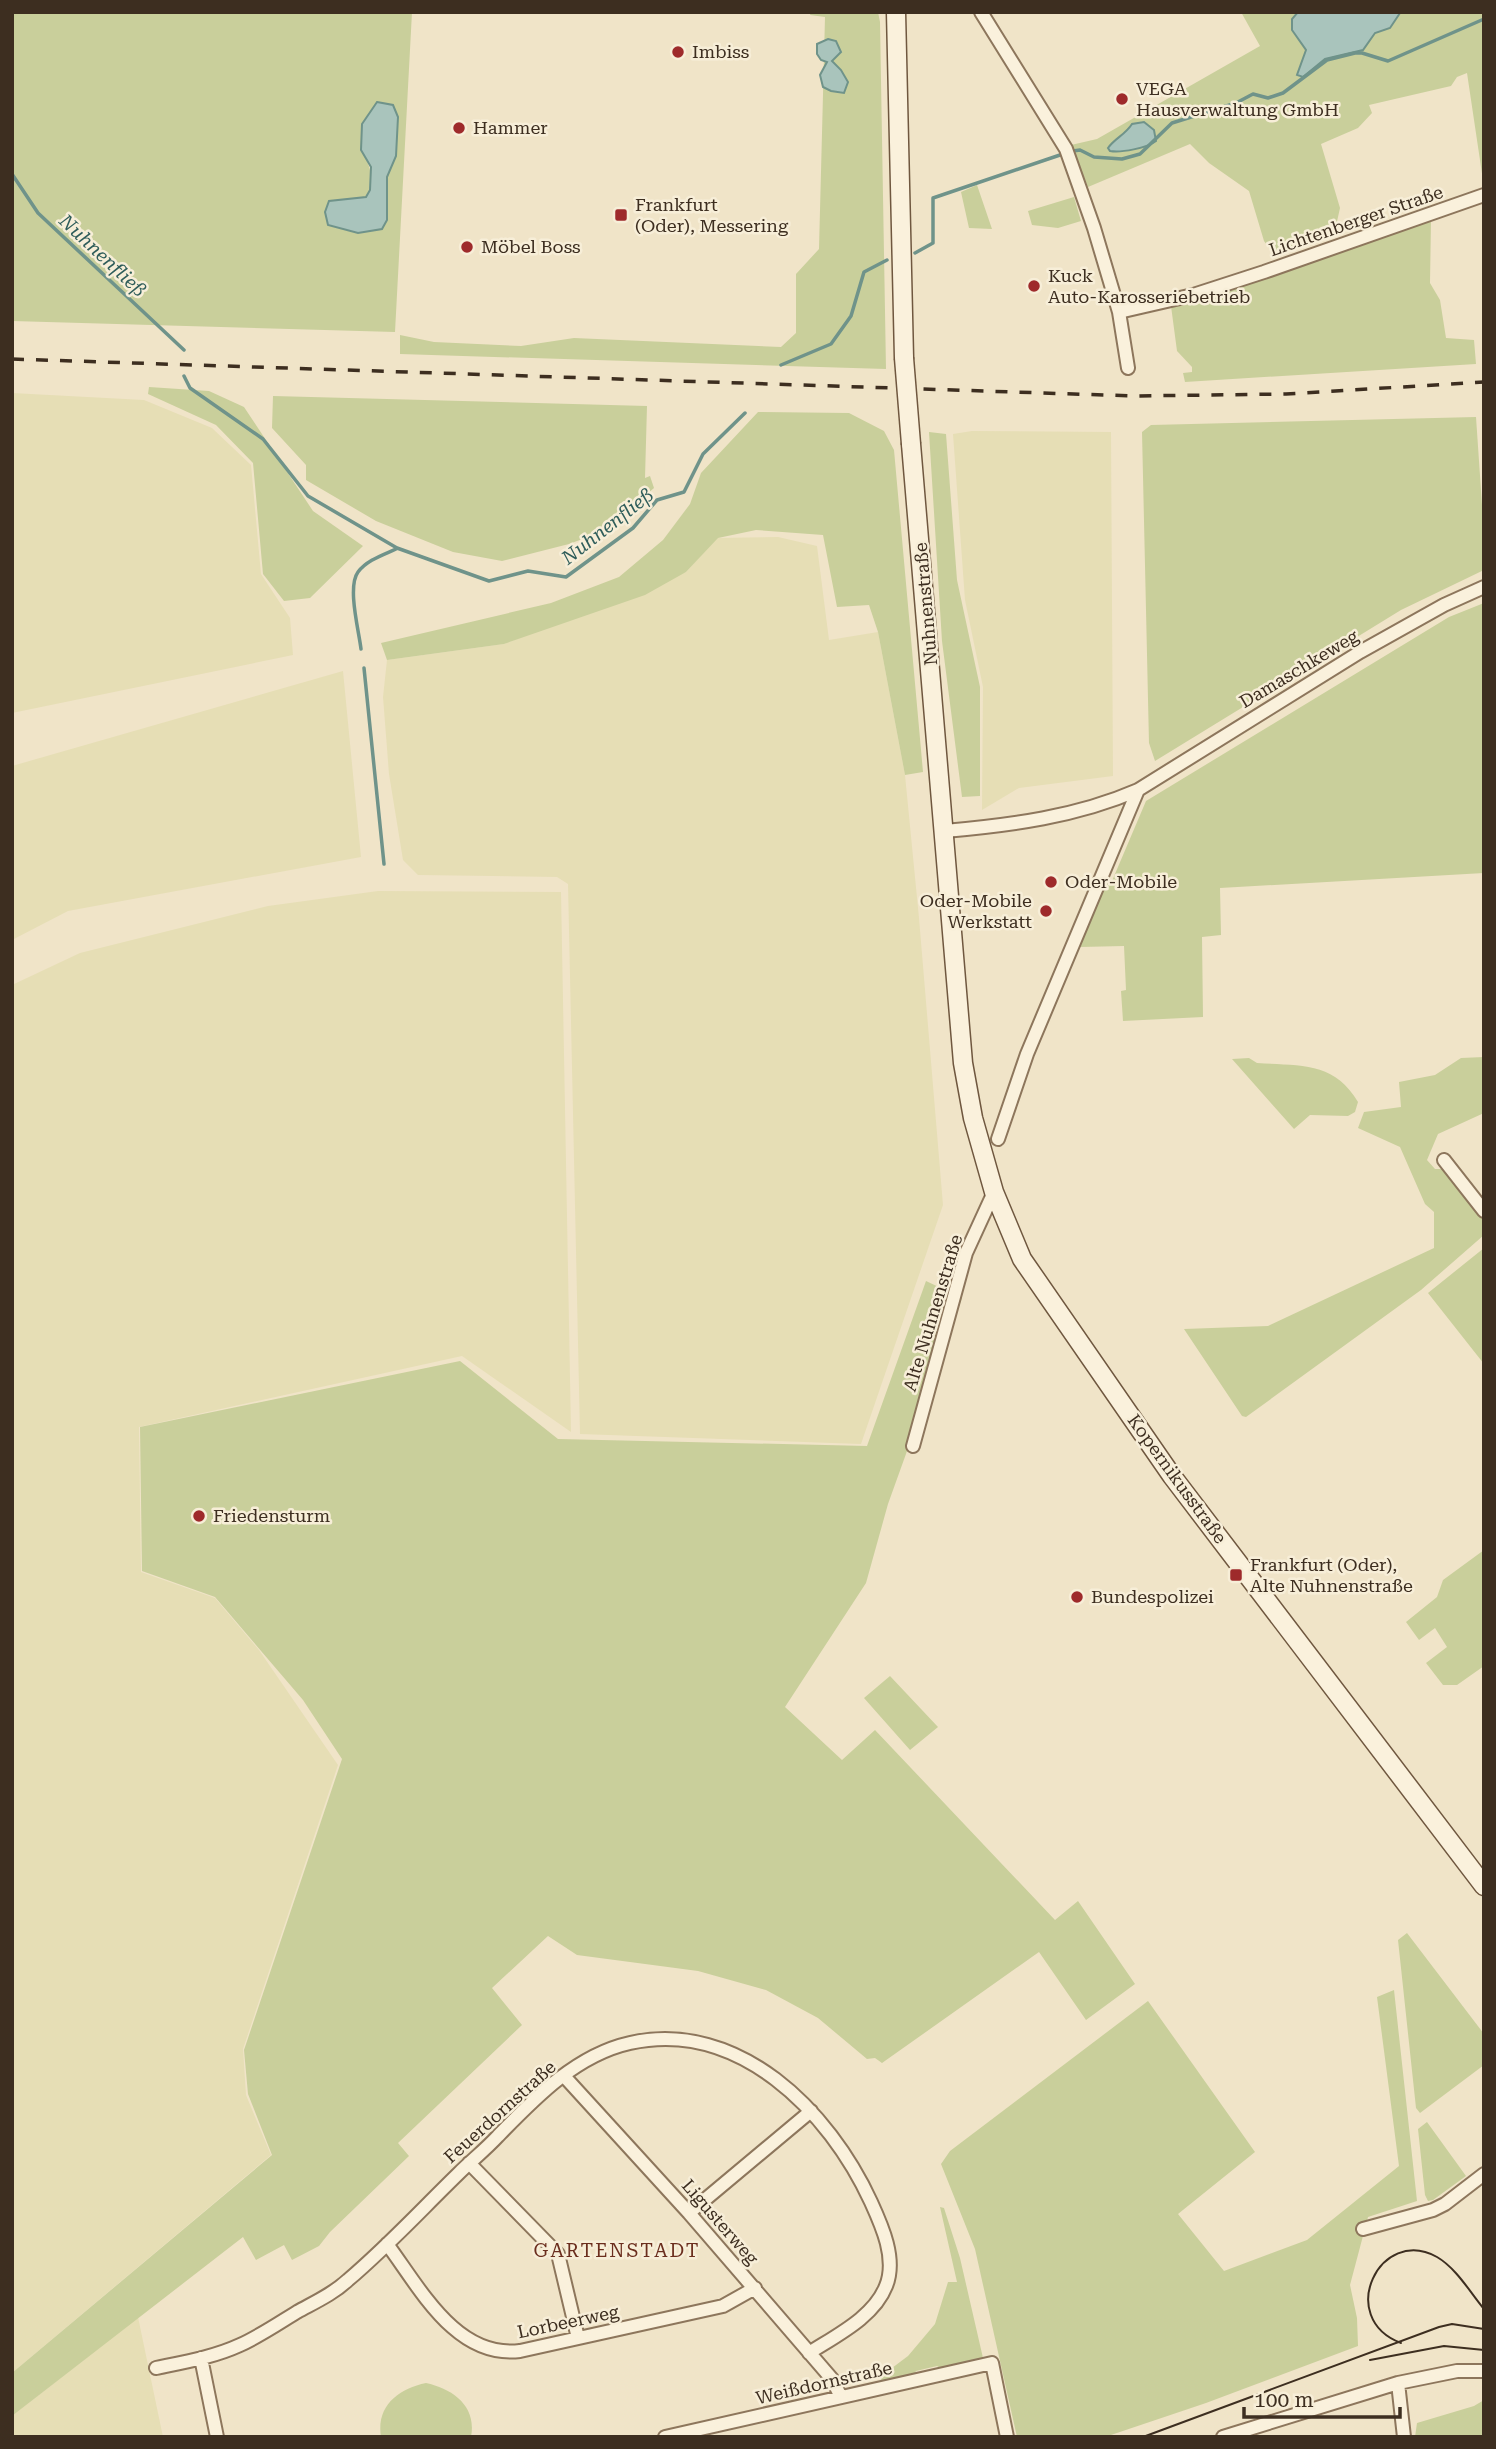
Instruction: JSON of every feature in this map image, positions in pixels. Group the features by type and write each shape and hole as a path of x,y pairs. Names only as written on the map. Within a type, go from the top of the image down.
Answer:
{"main road":[{"name":"Nuhnenstraße","path":"896,12 904,358 945,831 954,974 963,1063 973,1118 993,1192"},
{"name":"Kopernikusstraße","path":"993,1192 1022,1259 1172,1476 1484,1886"}],"street":[{"path":"981,12 1066,149 1119,312 1128,368"},
{"name":"Lichtenberger Straße","path":"1119,312 1193,295 1484,195"},
{"name":"Damaschkeweg","path":"945,831 1014,825 1066,814 1113,801 1138,790 1360,652 1444,605 1484,587"},
{"path":"998,1139 1027,1054 1138,790"},
{"path":"1444,1160 1484,1211"},
{"name":"Alte Nuhnenstraße","path":"913,1446 966,1253 993,1192"},
{"name":"Feuerdornstraße","path":"156,2368 201,2358 241,2345 335,2291 537,2098 564,2076 595,2055 629,2043 666,2040 691,2042 725,2050 764,2071 811,2111 859,2177 880,2225 889,2263 887,2284 874,2307 810,2353"},
{"name":"Ligusterweg","path":"564,2076 755,2288 832,2379 841,2397"},
{"path":"690,2213 811,2111"},
{"path":"469,2162 558,2254 578,2338"},
{"path":"1363,2229 1433,2210 1484,2175"},
{"name":"Lorbeerweg","path":"387,2244 440,2314 459,2333 483,2348 508,2352 723,2306 755,2288"},
{"path":"201,2358 217,2437"},
{"name":"Weißdornstraße","path":"665,2437 992,2363 1007,2437"},
{"path":"1223,2437 1398,2383 1457,2371 1484,2371"},
{"path":"1398,2383 1404,2437"}],"shaded area":[{"path":"12,393 144,400 212,428 251,465 261,574 290,618 293,655 12,713"},
{"path":"972,431 1111,432 1113,776 1019,788 982,810 983,687 965,600 953,434"},
{"path":"778,537 817,546 829,640 878,632 905,775 943,1205 861,1444 580,1434 568,884 557,877 418,875 403,860 389,774 383,697 387,660 504,644 686,572 717,538"},
{"path":"343,671 361,857 68,911 12,940 12,766"},
{"path":"378,891 561,892 571,1432 462,1356 139,1427 141,1572 215,1598 259,1650 338,1765 243,2049 246,2095 271,2155 12,2373 12,985 80,953 268,906"},
{"path":"138,2317 163,2437 12,2437 12,2416"}],"green space":[{"path":"12,12 412,12 395,332 12,321","holes":["361,150 396,156 387,177 387,221 329,201 366,197 371,185 371,173"]},
{"path":"811,12 878,12 886,369 400,354 400,335 434,342 521,346 574,338 781,347 796,333 796,274 819,249 825,17 810,15"},
{"path":"1241,12 1298,12 1292,19 1306,50 1297,75 1303,77 1325,59 1363,50 1375,33 1390,28 1400,12 1484,12 1484,187 1467,73 1457,77 1451,86 1369,105 1372,113 1358,128 1321,144 1340,208 1334,235 1275,256 1264,241 1249,191 1209,163 1190,144 1088,187 1071,145 1097,139 1260,46"},
{"path":"977,185 992,229 969,228 961,192"},
{"path":"1074,197 1081,221 1058,228 1032,225 1028,211"},
{"path":"1431,220 1430,283 1440,300 1446,338 1474,340 1476,364 1185,382 1183,373 1192,372 1192,367 1177,351 1171,306 1220,293"},
{"path":"149,387 209,391 244,407 313,511 363,546 310,598 284,601 263,574 253,463 216,425 148,394"},
{"path":"273,396 647,406 645,478 650,476 654,488 604,531 569,544 502,561 453,552 376,521 306,480 306,465 272,428"},
{"path":"758,412 849,413 884,431 894,450 923,772 905,775 878,632 869,605 837,607 823,535 756,530 718,538 686,572 645,595 504,644 387,660 381,643 551,603 619,577 663,540 690,504 701,473"},
{"path":"1476,417 1484,570 1401,610 1155,761 1149,743 1142,432 1151,425"},
{"path":"929,432 946,434 957,580 980,687 980,796 962,797 942,641"},
{"path":"1484,603 1484,873 1220,888 1221,935 1202,937 1203,1017 1123,1021 1121,991 1126,990 1124,946 1080,947 1107,879 1112,881 1146,801 1449,617"},
{"path":"1484,1057 1484,1113 1438,1134 1427,1160 1435,1169 1446,1169 1484,1220 1484,1235 1421,1290 1246,1417 1242,1416 1184,1329 1268,1326 1434,1248 1434,1212 1425,1204 1400,1147 1358,1128 1364,1112 1401,1107 1399,1082 1435,1075 1461,1058"},
{"path":"1249,1058 1257,1063 1302,1066 1327,1072 1349,1089 1358,1102 1355,1112 1348,1116 1310,1115 1294,1129 1232,1059"},
{"path":"1484,1248 1484,1364 1428,1293"},
{"path":"926,1281 962,1298 888,1504 866,1583 785,1707 842,1760 875,1730 1055,1920 1078,1901 1135,1984 1086,2020 1039,1952 882,2063 875,2058 867,2059 818,2018 766,1990 698,1971 577,1955 548,1936 492,1988 522,2025 398,2143 409,2156 330,2232 319,2246 292,2260 284,2245 256,2260 243,2237 12,2416 12,2373 272,2155 248,2094 244,2050 342,1759 303,1700 215,1597 142,1571 140,1427 460,1361 558,1439 867,1446"},
{"path":"1484,1550 1484,1666 1457,1685 1443,1685 1426,1663 1447,1647 1435,1628 1419,1640 1406,1622 1437,1597 1443,1580"},
{"path":"890,1676 938,1727 910,1750 864,1698"},
{"path":"1407,1933 1484,2034 1484,2065 1420,2113 1416,2108 1398,1940"},
{"path":"1394,1990 1417,2201 1368,2217 1350,2285 1357,2318 1358,2346 1206,2403 1105,2437 1017,2437 975,2249 941,2164 950,2151 1148,2001 1255,2152 1178,2214 1224,2271 1307,2240 1399,2166 1377,1997"},
{"path":"1427,2122 1466,2176 1428,2201 1425,2195 1418,2129"},
{"path":"940,2207 944,2208 960,2258 983,2358 940,2368 937,2366 882,2381 880,2377 908,2356 935,2324 948,2282 957,2282"},
{"path":"426,2383 454,2395 467,2408 472,2426 471,2437 381,2437 382,2416 391,2401 406,2390"},
{"path":"1484,2400 1484,2437 1415,2437 1417,2423 1474,2406"}],"water":[{"path":"1298,12 1400,13 1390,28 1375,33 1363,50 1325,59 1303,77 1297,75 1306,50 1292,30 1292,19"},
{"path":"828,39 836,41 841,52 832,61 848,82 844,93 823,87 820,75 827,62 821,60 817,54 817,44"},
{"path":"377,102 393,105 398,117 396,156 387,177 387,220 382,229 358,233 328,225 325,212 329,201 366,197 370,190 371,167 361,150 362,124"},
{"path":"1144,122 1154,130 1156,141 1134,149 1110,151 1108,148 1132,124"}],"waterway":[{"name":"Nuhnenfließ","path":"1073,151 1080,150 1094,157 1122,159 1140,154 1172,123 1236,103 1253,94 1268,98 1283,93 1327,60 1362,53 1388,61 1484,19"},
{"name":"Nuhnenfließ","path":"915,253 933,243 933,198 1060,155"},
{"name":"Nuhnenfließ","path":"12,174 38,213 184,350"},
{"name":"Nuhnenfließ","path":"781,365 831,344 851,316 864,272 887,260"},
{"name":"Nuhnenfließ","path":"184,376 190,388 263,439 308,496 397,548 489,581 528,571 566,577 633,528 657,500 684,492 703,454 745,413"},
{"path":"361,649 354,598 355,579 366,564 396,549"},
{"path":"364,668 384,864"}],"tram line":[{"path":"1401,2343 1381,2331 1371,2315 1368,2296 1373,2279 1383,2264 1398,2253 1416,2250 1437,2257 1457,2274 1484,2309"},
{"path":"1143,2437 1439,2327 1452,2324 1484,2329"},
{"path":"1370,2360 1444,2346 1484,2350"}],"railway":[{"path":"12,359 1135,396 1286,394 1484,382"}],"place":[{"name":"Imbiss","path":"678,52"},
{"name":"VEGA Hausverwaltung GmbH","path":"1122,99"},
{"name":"Hammer","path":"459,128"},
{"name":"Frankfurt (Oder), Messering","path":"621,215"},
{"name":"Möbel Boss","path":"467,247"},
{"name":"Kuck Auto-Karosseriebetrieb","path":"1034,286"},
{"name":"Oder-Mobile","path":"1051,882"},
{"name":"Oder-Mobile Werkstatt","path":"1046,911"},
{"name":"Friedensturm","path":"199,1516"},
{"name":"Frankfurt (Oder), Alte Nuhnenstraße","path":"1236,1575"},
{"name":"Bundespolizei","path":"1077,1597"}],"district":[{"name":"GARTENSTADT","path":"617,2250"}]}
